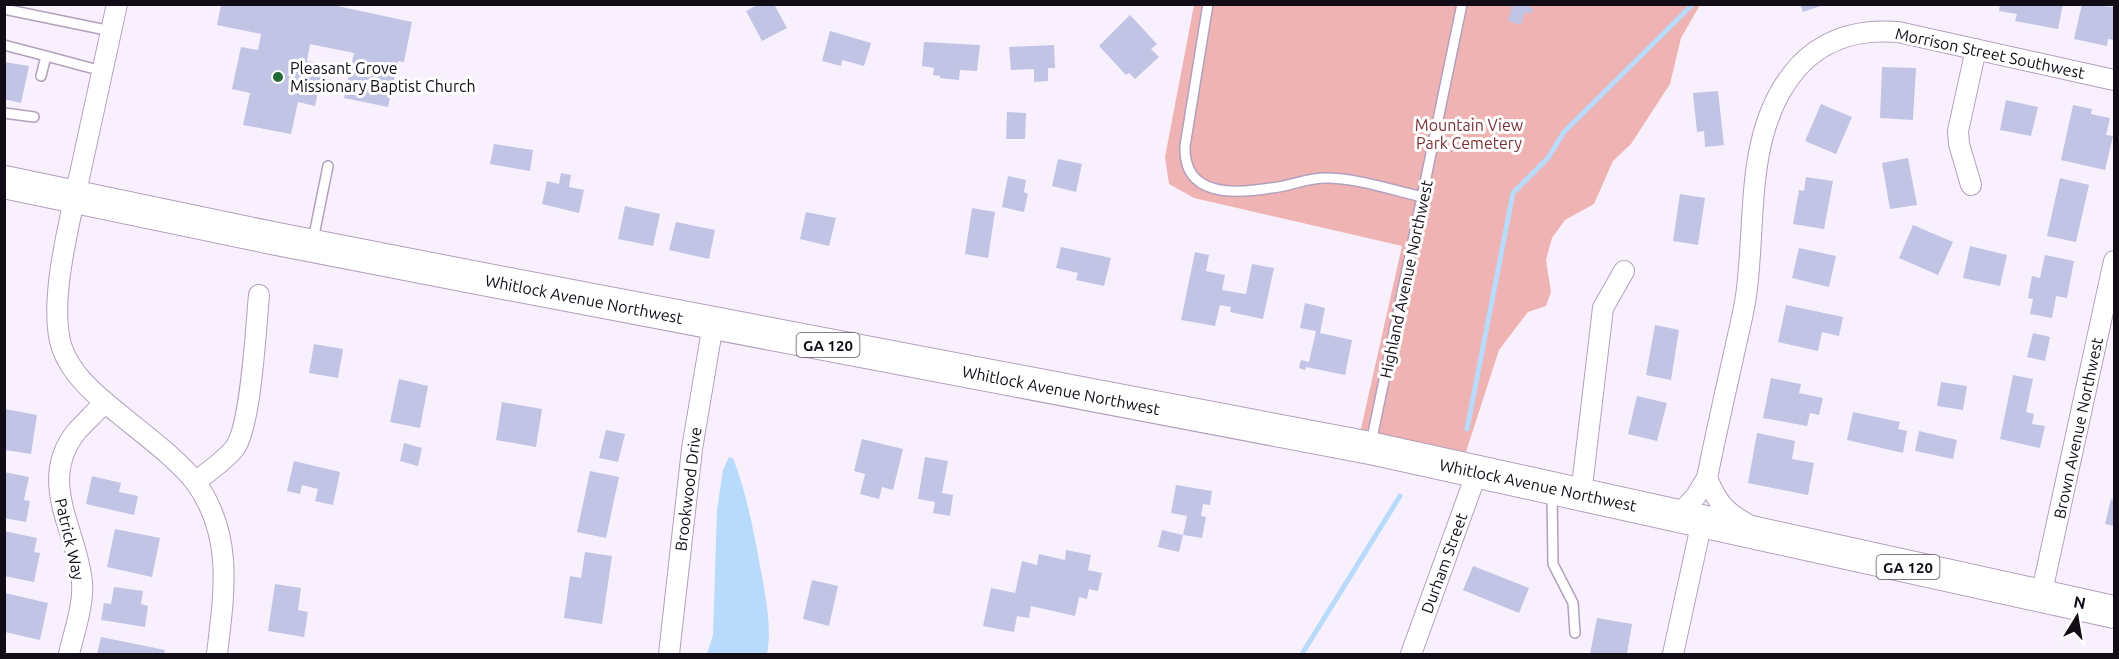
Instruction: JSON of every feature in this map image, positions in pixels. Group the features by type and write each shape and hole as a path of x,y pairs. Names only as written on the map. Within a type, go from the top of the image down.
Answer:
{"highway":[{"name":"Whitlock Avenue Northwest","path":"4,182 312,246 1370,448 2115,612"}],"street":[{"path":"117,4 75,197 58,296 57,328 62,349 70,365 88,388 147,437 195,482 211,512 220,538 224,560 223,603 217,654"},
{"name":"Morrison Street Southwest","path":"1690,519 1696,496 1707,478 1746,297 1754,186 1762,141 1774,103 1784,84 1807,58 1837,40 1858,32 1898,32 2115,80"},
{"path":"1971,185 1959,144 1958,130 1976,50"},
{"name":"Brown Avenue Northwest","path":"2042,596 2115,261"},
{"path":"1567,491 1603,308 1624,272"},
{"path":"195,482 235,448 241,436 251,377 259,295"},
{"name":"Brookwood Drive","path":"669,654 692,450 713,324"},
{"name":"Patrick Way","path":"69,654 82,584 61,500 59,474 64,454 76,433 105,402"},
{"name":"Durham Street","path":"1411,654 1477,472"},
{"path":"1707,478 1718,502 1726,512 1776,538"},
{"path":"1673,654 1690,519"}],"lane":[{"path":"1208,4 1185,146 1186,166 1190,174 1210,187 1223,190 1272,188 1311,178 1328,178 1358,182 1423,197"},
{"name":"Highland Avenue Northwest","path":"1370,448 1462,4"},
{"path":"4,9 111,31"},
{"path":"4,45 102,71"},
{"path":"41,76 46,56"},
{"path":"4,113 34,117"},
{"path":"312,246 328,166"},
{"path":"1567,491 1553,564 1573,603 1575,633"}],"green space":[{"name":"Mountain View Park Cemetery","path":"1194,5 1700,5 1681,38 1670,84 1631,144 1613,161 1594,204 1565,220 1552,238 1546,260 1551,292 1546,306 1528,312 1499,350 1465,455 1360,433 1402,246 1194,198 1169,184 1165,157"}],"water":[{"path":"729,457 733,458 742,486 756,542 768,613 767,654 707,654 713,635 717,510 723,470"}],"building":[{"name":"Pleasant Grove Missionary Baptist Church","path":"225,4 328,4 412,22 404,62 398,61 388,107 344,98 354,53 310,44 307,61 324,64 315,106 298,102 291,134 243,125 250,93 232,89 241,47 258,50 261,34 217,25 221,5 225,6"},
{"path":"759,4 774,4 787,28 762,41 746,11"},
{"path":"1513,4 1529,4 1528,6 1533,8 1531,14 1525,12 1521,25 1508,21"},
{"path":"1800,4 1824,4 1824,5 1803,12"},
{"path":"2000,4 2063,4 2058,29 2015,21 2017,14 1999,11"},
{"path":"2082,4 2114,7 2114,40 2108,39 2107,46 2074,39"},
{"path":"1130,15 1157,44 1151,49 1159,57 1135,79 1129,73 1126,75 1099,46"},
{"path":"830,31 871,43 864,66 842,60 841,66 822,61"},
{"path":"924,42 980,45 977,71 960,70 959,80 933,75 934,68 922,66"},
{"path":"1054,45 1055,68 1048,68 1048,81 1034,82 1034,69 1011,70 1009,47"},
{"path":"4,62 29,66 21,103 4,99"},
{"path":"1882,67 1916,68 1913,120 1880,118"},
{"path":"1718,91 1724,145 1705,147 1704,131 1697,132 1693,93"},
{"path":"2006,100 2038,107 2031,136 2000,130"},
{"path":"1821,104 1852,117 1836,154 1805,141"},
{"path":"2073,105 2092,109 2091,114 2110,118 2106,135 2113,136 2105,170 2061,160"},
{"path":"1007,112 1026,113 1025,139 1006,139"},
{"path":"494,144 533,150 530,171 490,164"},
{"path":"1908,158 1917,205 1890,209 1882,163"},
{"path":"1058,159 1082,164 1076,192 1052,186"},
{"path":"561,173 571,175 569,187 584,190 579,213 542,204 547,181 559,184"},
{"path":"1008,176 1026,180 1024,192 1028,194 1024,212 1002,207"},
{"path":"1806,177 1833,181 1824,229 1793,224 1799,190 1804,191"},
{"path":"2060,178 2089,185 2076,242 2047,236"},
{"path":"1680,194 1705,198 1698,245 1673,241"},
{"path":"625,206 660,214 653,246 618,239"},
{"path":"972,208 995,212 988,258 965,254"},
{"path":"806,212 836,218 829,246 800,239"},
{"path":"676,222 715,230 709,259 669,250"},
{"path":"1913,225 1953,242 1938,275 1899,258"},
{"path":"1970,246 2007,255 2000,286 1963,278"},
{"path":"1061,247 1111,258 1104,286 1076,280 1078,273 1056,268"},
{"path":"1799,248 1836,256 1829,287 1792,278"},
{"path":"1195,252 1209,255 1206,271 1225,275 1222,290 1246,294 1252,264 1274,268 1263,319 1230,312 1231,307 1220,305 1215,326 1181,320"},
{"path":"2045,255 2074,261 2067,298 2056,296 2052,318 2030,314 2033,299 2028,298 2032,276 2040,278"},
{"path":"1305,303 1325,308 1320,333 1352,340 1345,375 1306,367 1305,370 1299,368 1301,360 1309,362 1316,331 1300,328"},
{"path":"1786,305 1843,317 1839,336 1822,332 1818,351 1778,342"},
{"path":"1655,325 1679,330 1671,380 1646,375"},
{"path":"2033,333 2050,337 2045,361 2027,357"},
{"path":"314,344 343,349 338,378 309,373"},
{"path":"2013,375 2033,379 2026,412 2034,414 2032,424 2045,426 2040,448 2000,439"},
{"path":"1771,378 1801,384 1799,393 1823,398 1819,415 1810,413 1807,426 1763,418"},
{"path":"399,379 428,386 420,428 390,422"},
{"path":"1941,382 1967,386 1963,410 1937,406"},
{"path":"1637,396 1667,403 1657,441 1628,434"},
{"path":"502,402 542,409 536,447 496,440"},
{"path":"5,409 37,415 31,454 5,450"},
{"path":"1853,412 1900,422 1898,429 1907,431 1903,453 1847,440"},
{"path":"606,430 625,434 618,462 599,458"},
{"path":"1919,431 1957,440 1953,459 1915,451"},
{"path":"1757,433 1795,441 1792,459 1814,463 1808,495 1748,483"},
{"path":"862,439 903,449 893,490 882,487 879,499 860,494 865,474 854,471"},
{"path":"404,443 422,448 418,466 400,461"},
{"path":"925,457 948,461 942,493 953,495 950,516 933,513 935,502 918,499"},
{"path":"294,461 340,472 333,505 315,501 318,489 302,485 300,494 287,491"},
{"path":"590,471 619,477 606,538 577,532"},
{"path":"4,472 29,477 24,500 30,501 26,522 4,518"},
{"path":"92,476 121,483 119,492 138,496 134,515 86,504"},
{"path":"1176,485 1212,491 1210,505 1203,504 1201,516 1206,517 1202,538 1183,535 1187,516 1171,513"},
{"path":"2111,499 2114,500 2114,526 2105,524"},
{"path":"115,529 160,538 152,577 107,567"},
{"path":"1162,530 1183,535 1179,552 1158,547"},
{"path":"4,531 37,538 34,552 40,553 34,582 4,576"},
{"path":"1066,550 1091,555 1088,570 1102,573 1098,591 1089,589 1087,599 1079,597 1075,616 1031,606 1029,618 1017,616 1014,632 983,626 991,588 1015,593 1022,561 1037,565 1039,554 1065,560"},
{"path":"585,552 612,556 602,624 564,618 570,576 581,578"},
{"path":"1473,566 1529,588 1519,613 1463,590"},
{"path":"812,580 838,586 829,626 803,619"},
{"path":"275,584 301,588 298,610 308,612 304,637 268,631"},
{"path":"114,587 143,591 141,604 148,606 145,627 101,620 104,603 111,604"},
{"path":"5,593 48,603 40,640 5,632"},
{"path":"1597,618 1632,624 1627,654 1590,654"},
{"path":"101,637 165,650 164,654 97,654"}],"waterway":[{"path":"1467,429 1513,193 1548,158 1564,132 1693,4"},
{"path":"1302,654 1400,496"}],"place":[{"name":"Pleasant Grove Missionary Baptist Church","path":"278,77"}]}
